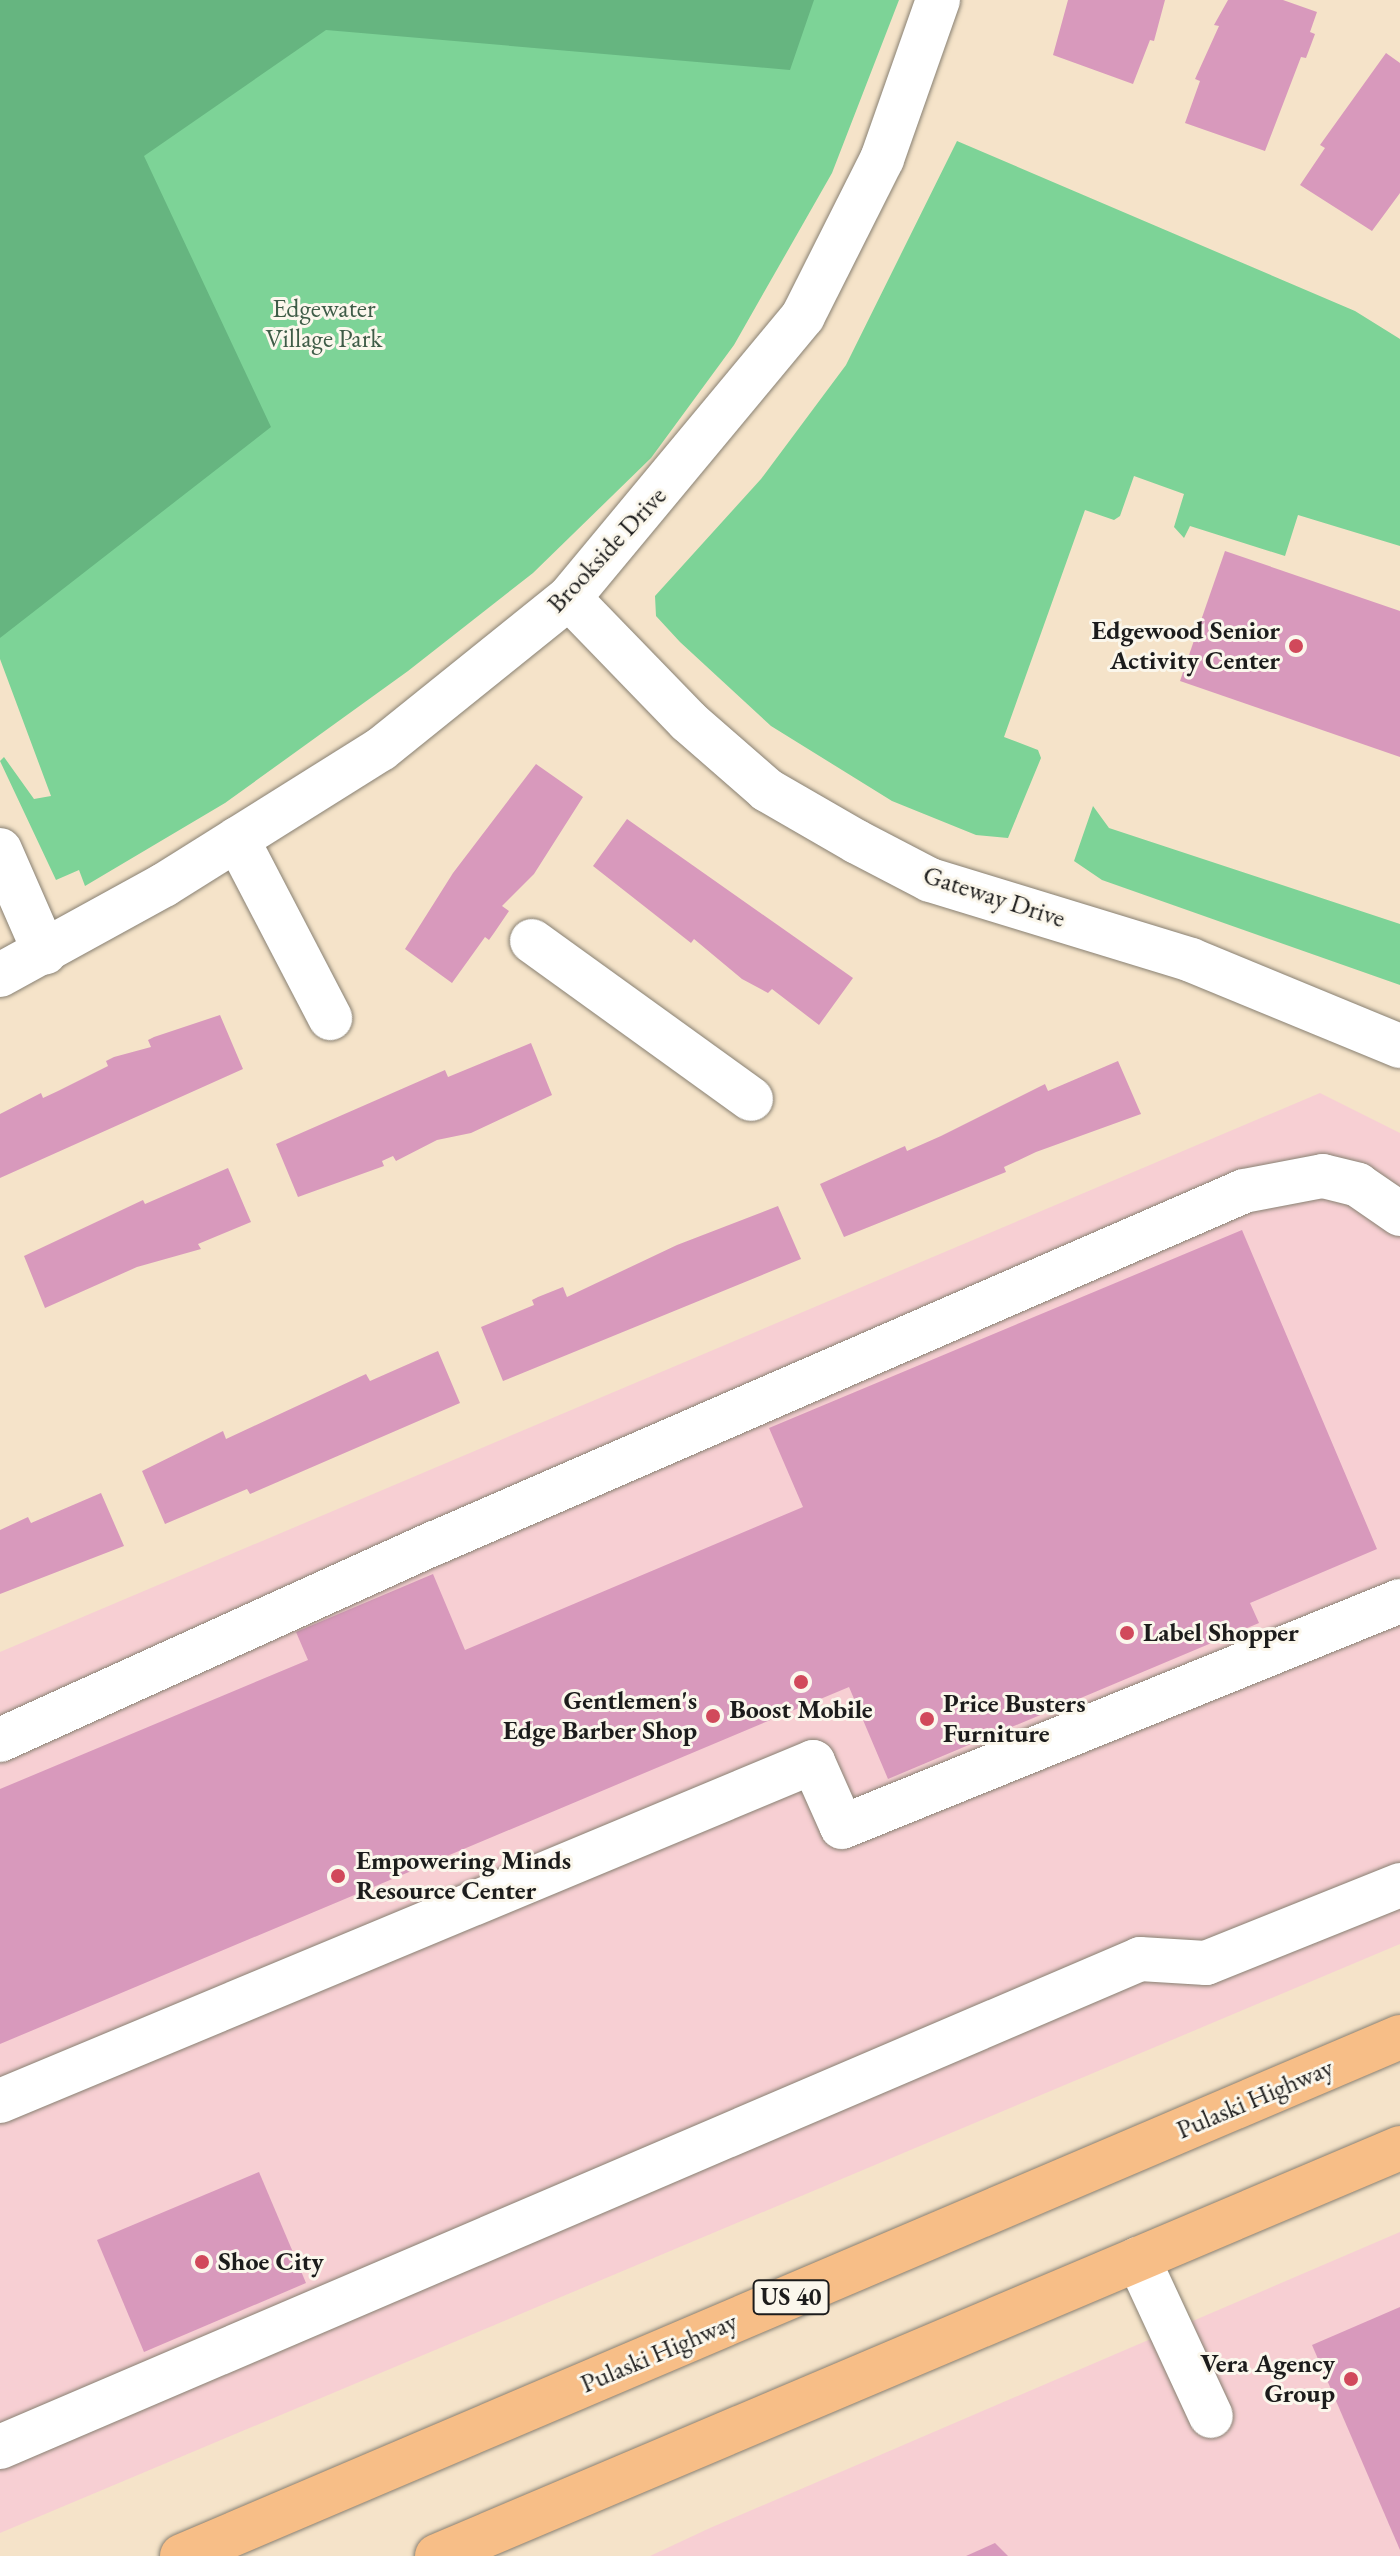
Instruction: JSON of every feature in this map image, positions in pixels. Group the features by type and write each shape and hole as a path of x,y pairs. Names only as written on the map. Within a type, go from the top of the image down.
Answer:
{"highway":[{"name":"Pulaski Highway","path":"182,2556 236,2546 1400,2037"},
{"path":"437,2556 1400,2148"}],"street":[{"name":"Brookside Drive","path":"0,975 45,953 381,749 569,598 803,316 882,159 938,0"},
{"name":"Gateway Drive","path":"569,598 688,721 767,790 857,842 930,880 1191,960 1400,1046"},
{"path":"237,839 330,1018"},
{"path":"0,850 45,953"},
{"path":"532,941 751,1099"},
{"path":"0,1740 435,1543 1244,1191 1323,1176 1358,1185 1400,1214"},
{"path":"0,2101 813,1762 842,1827 1400,1601"},
{"path":"0,2447 1140,1959 1206,1963 1400,1885"},
{"path":"1138,2259 1211,2416"}],"shaded area":[{"path":"1320,1093 1400,1133 1400,1944 0,2533 0,1652"},
{"path":"1400,2232 1400,2556 650,2556 710,2528"}],"green space":[{"name":"Edgewater Village Park","path":"0,0 899,0 832,173 734,345 651,458 533,573 408,671 225,803 85,886 79,870 56,880 0,761 4,757 34,799 51,796 0,659"},
{"path":"0,0 814,0 790,70 326,30 144,156 271,427 0,638"},
{"path":"957,141 1355,311 1400,339 1400,546 1298,515 1285,556 1190,526 1184,538 1174,527 1184,494 1134,476 1120,516 1114,520 1085,510 1004,737 1038,750 1041,758 1008,838 976,835 892,801 771,726 656,616 655,596 761,479 846,365"},
{"path":"1093,806 1109,828 1400,924 1400,985 1102,880 1074,861"}],"building":[{"path":"1068,0 1165,0 1154,41 1150,40 1133,84 1053,55"},
{"path":"1228,0 1283,0 1317,12 1310,32 1315,34 1306,58 1301,57 1265,151 1185,123 1200,81 1195,79 1219,26 1214,25"},
{"path":"1386,53 1400,63 1400,193 1372,231 1300,185 1325,148 1320,145"},
{"name":"Edgewood Senior Activity Center","path":"1225,551 1400,611 1400,757 1180,681"},
{"path":"536,764 583,797 534,874 502,906 509,911 494,933 489,940 485,937 452,983 405,949 453,873"},
{"path":"627,819 853,978 819,1025 772,989 768,993 742,979 694,939 691,943 593,866"},
{"path":"220,1015 243,1069 0,1178 0,1114 41,1093 43,1098 108,1066 106,1061 114,1057 151,1047 148,1040 154,1037"},
{"path":"531,1043 552,1095 471,1133 437,1140 396,1161 393,1156 382,1161 384,1166 298,1197 276,1144 445,1070 448,1077"},
{"path":"1118,1061 1141,1114 1036,1152 1004,1167 1006,1172 844,1237 820,1184 905,1146 907,1151 941,1136 1045,1084 1048,1091"},
{"path":"228,1168 251,1222 198,1244 201,1249 137,1267 45,1308 24,1256 143,1200 145,1204"},
{"path":"778,1206 801,1259 503,1381 481,1327 534,1305 532,1300 538,1297 563,1287 567,1297 677,1245"},
{"path":"1242,1230 1377,1549 1250,1603 1259,1623 888,1779 849,1687 0,2044 0,1789 308,1660 296,1632 433,1574 465,1650 803,1507 769,1428"},
{"path":"438,1351 460,1403 250,1494 247,1489 165,1524 142,1471 223,1431 226,1439 366,1374 370,1381"},
{"path":"101,1493 124,1546 0,1594 0,1530 28,1517 31,1523"},
{"name":"Shoe City","path":"259,2172 306,2283 144,2352 97,2240"},
{"path":"1400,2307 1400,2550 1312,2345"},
{"path":"995,2543 1008,2556 966,2556"}],"place":[{"name":"Edgewood Senior Activity Center","path":"1296,646"},
{"name":"Label Shopper","path":"1127,1633"},
{"name":"Boost Mobile","path":"801,1682"},
{"name":"Gentlemen's Edge Barber Shop","path":"713,1716"},
{"name":"Price Busters Furniture","path":"927,1719"},
{"name":"Empowering Minds Resource Center","path":"338,1876"},
{"name":"Shoe City","path":"202,2262"},
{"name":"Vera Agency Group","path":"1351,2379"}]}
